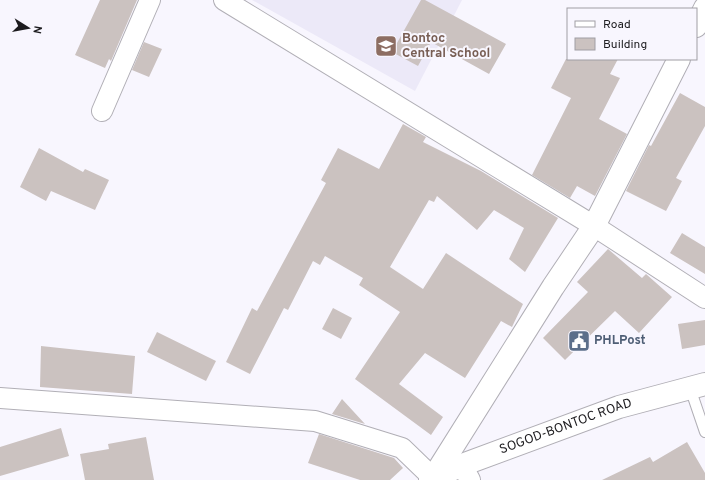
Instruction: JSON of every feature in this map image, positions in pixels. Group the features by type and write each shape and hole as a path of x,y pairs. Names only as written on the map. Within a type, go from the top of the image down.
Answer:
{"street":[{"path":"102,111 150,0"},
{"path":"224,0 594,226 705,298"},
{"path":"697,24 705,8"},
{"path":"0,398 314,421 402,448 431,479 553,287 594,226 678,60"},
{"name":"SOGOD-BONTOC ROAD","path":"431,479 466,473 619,407 697,386"}],"lane":[{"path":"697,386 705,432"}],"shaded area":[{"name":"Bontoc Central School","path":"252,0 462,0 415,91"}],"building":[{"path":"100,0 137,0 111,61 109,59 105,68 75,55"},
{"path":"421,0 425,0 506,44 489,74 431,42 418,66 392,52"},
{"path":"144,42 162,49 149,77 132,70"},
{"path":"566,59 617,60 610,74 620,78 599,119 627,134 595,196 577,186 570,198 532,175 571,98 551,88"},
{"path":"680,93 705,107 705,126 676,178 682,181 666,211 626,191 649,145 651,146"},
{"path":"403,124 426,137 423,142 481,171 558,218 525,272 509,259 524,228 494,210 477,230 437,196 434,202 429,200 390,267 423,289 446,253 523,304 512,327 501,321 465,378 425,353 399,384 443,417 431,435 355,379 400,312 359,285 363,278 325,256 320,265 313,261 288,310 284,308 250,374 226,362 252,308 257,311 326,183 321,180 338,148 379,169"},
{"path":"39,148 83,172 85,169 109,180 95,210 51,191 46,201 20,187"},
{"path":"682,233 705,247 705,274 670,253"},
{"path":"608,249 642,278 646,274 672,297 639,333 615,311 565,360 543,338 588,292 577,282"},
{"path":"333,308 352,318 341,339 322,329"},
{"path":"705,320 705,345 682,349 678,324"},
{"path":"157,332 216,361 206,381 147,352"},
{"path":"41,346 135,356 132,394 40,387"},
{"path":"342,399 365,424 332,414"},
{"path":"61,428 69,456 0,476 0,447"},
{"path":"319,434 394,458 403,468 390,480 360,480 308,463"},
{"path":"146,437 154,480 85,480 80,454 109,449 108,444"},
{"path":"687,442 705,473 705,480 602,480 650,457 653,462"}],"place":[{"name":"Bontoc Central School","path":"386,46"},
{"name":"PHLPost","path":"579,341"}]}
